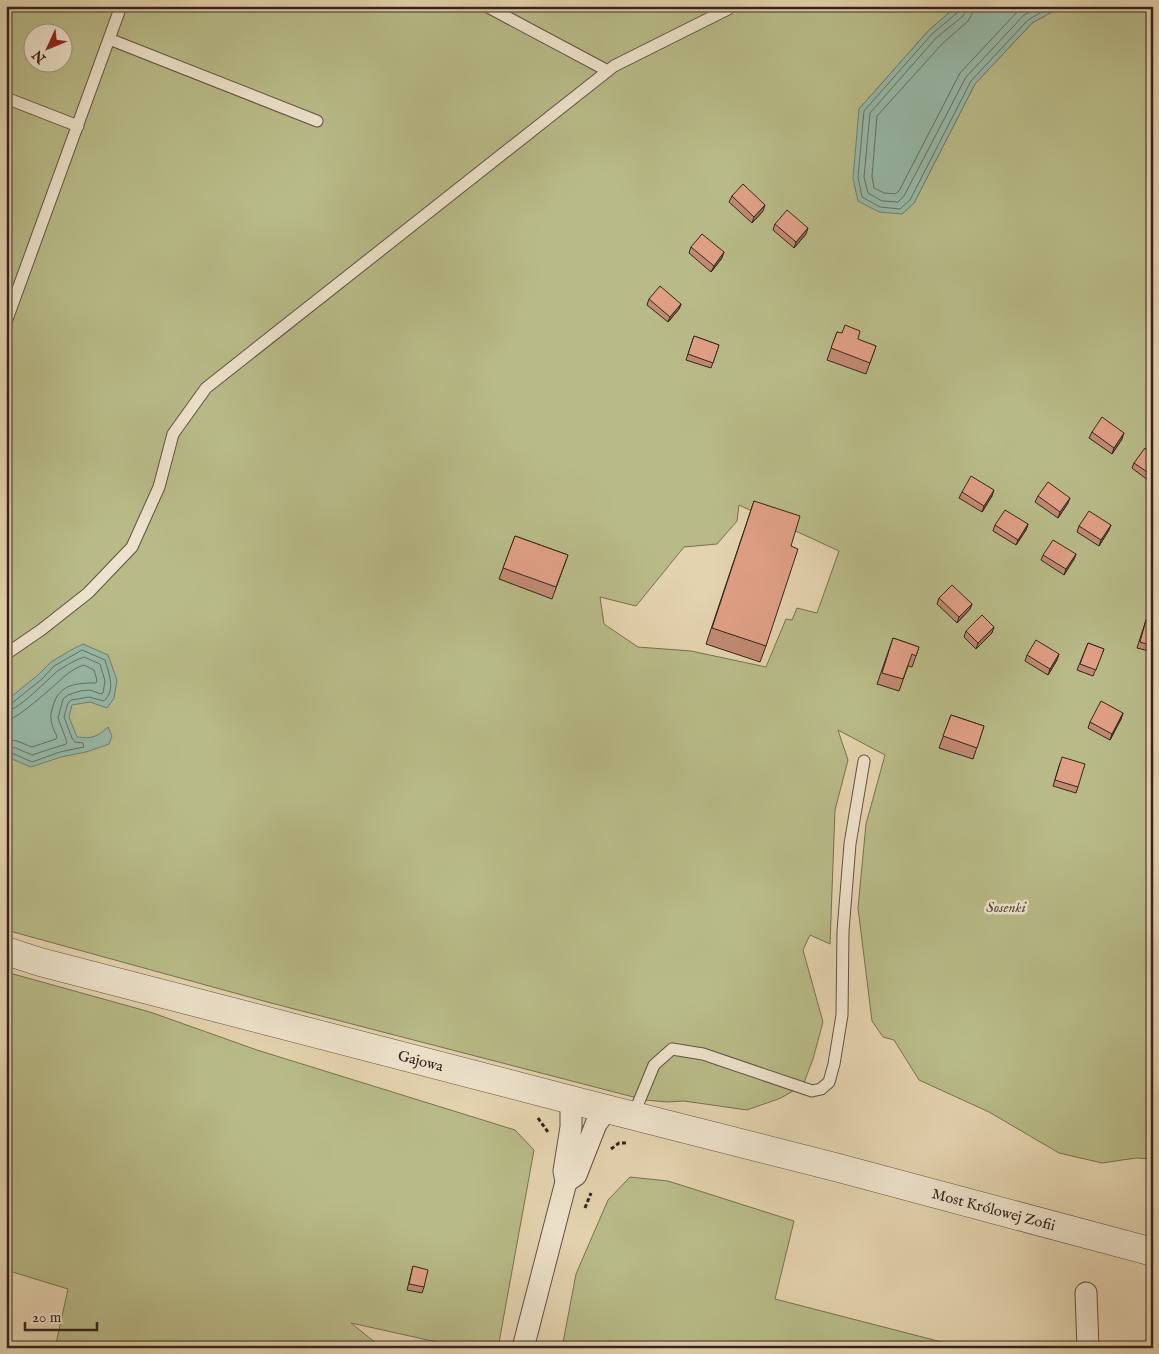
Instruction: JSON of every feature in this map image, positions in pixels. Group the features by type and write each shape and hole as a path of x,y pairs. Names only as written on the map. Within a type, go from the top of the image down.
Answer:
{"street":[{"name":"Gajowa","path":"6,951 40,962 607,1110 835,1167"},
{"path":"523,1348 566,1182 564,1171 571,1127 571,1100"},
{"path":"566,1182 576,1175 596,1124 607,1110"},
{"name":"Most Królowej Zofii","path":"835,1167 1153,1252"},
{"path":"1086,1292 1088,1348"}],"lane":[{"path":"6,322 9,308 121,6"},
{"path":"486,6 608,71"},
{"path":"6,654 41,630 88,593 132,547 159,487 173,434 206,388 614,66 728,9"},
{"path":"109,39 317,121"},
{"path":"6,98 78,126"},
{"path":"633,1116 654,1065 672,1049 702,1054 812,1091 821,1089 829,1082 842,1015 843,931 850,844 864,761"}],"green space":[{"name":"Sosenki","path":"6,6 957,6 929,30 859,109 902,214 914,203 975,84 1032,23 1063,6 1153,6 1153,1159 1136,1158 1102,1163 1059,1153 989,1112 919,1080 894,1040 883,1037 872,1021 858,908 866,824 885,755 838,730 848,760 835,810 830,944 810,935 803,950 823,1022 813,1059 803,1085 781,1098 747,1110 684,1101 645,1100 271,1003 6,930","holes":["739,505 839,551 817,613 797,608 792,620 786,619 766,667 691,651 638,647 604,624 600,597 636,606 684,547 717,544 737,521"]},
{"path":"6,972 150,1012 257,1050 515,1130 534,1150 498,1348 464,1348 351,1323 382,1348 55,1348 68,1289 6,1270"},
{"path":"630,1177 668,1181 794,1221 775,1299 965,1348 562,1348 576,1274 608,1200"}],"water":[{"path":"957,6 1063,6 1032,23 975,84 914,203 902,214 879,212 858,201 853,178 859,109 929,30"},
{"path":"83,644 108,655 117,680 114,698 107,708 90,702 72,705 69,717 77,737 87,738 94,736 108,727 112,736 109,744 31,767 6,758 6,702 51,662"}],"building":[{"path":"743,184 765,205 754,217 732,196"},
{"path":"787,210 808,228 796,242 775,224"},
{"path":"702,234 724,252 714,266 691,247"},
{"path":"660,286 681,304 670,317 649,299"},
{"path":"845,325 860,331 858,339 876,346 870,363 831,348 837,332 842,333"},
{"path":"694,336 719,345 713,363 688,354"},
{"path":"1102,417 1124,433 1114,448 1092,432"},
{"path":"1145,448 1153,454 1153,476 1134,463"},
{"path":"971,476 994,490 984,506 962,492"},
{"path":"1048,482 1070,498 1060,512 1038,496"},
{"path":"754,501 800,516 791,546 798,549 766,646 712,628"},
{"path":"1005,510 1028,524 1018,540 995,525"},
{"path":"1089,511 1111,525 1101,540 1079,526"},
{"path":"515,536 568,555 556,587 503,568"},
{"path":"1053,540 1076,554 1066,569 1043,555"},
{"path":"952,585 972,604 959,617 939,598"},
{"path":"982,615 994,627 978,643 966,631"},
{"path":"1146,620 1153,622 1153,646 1140,642"},
{"path":"893,638 919,647 916,656 912,654 903,679 882,673"},
{"path":"1036,640 1059,654 1050,669 1027,655"},
{"path":"1088,643 1104,649 1096,670 1080,664"},
{"path":"1101,701 1123,713 1112,734 1090,722"},
{"path":"951,715 984,726 977,748 943,736"},
{"path":"1062,757 1085,764 1078,787 1055,780"},
{"path":"413,1266 428,1270 424,1287 409,1284"}]}
